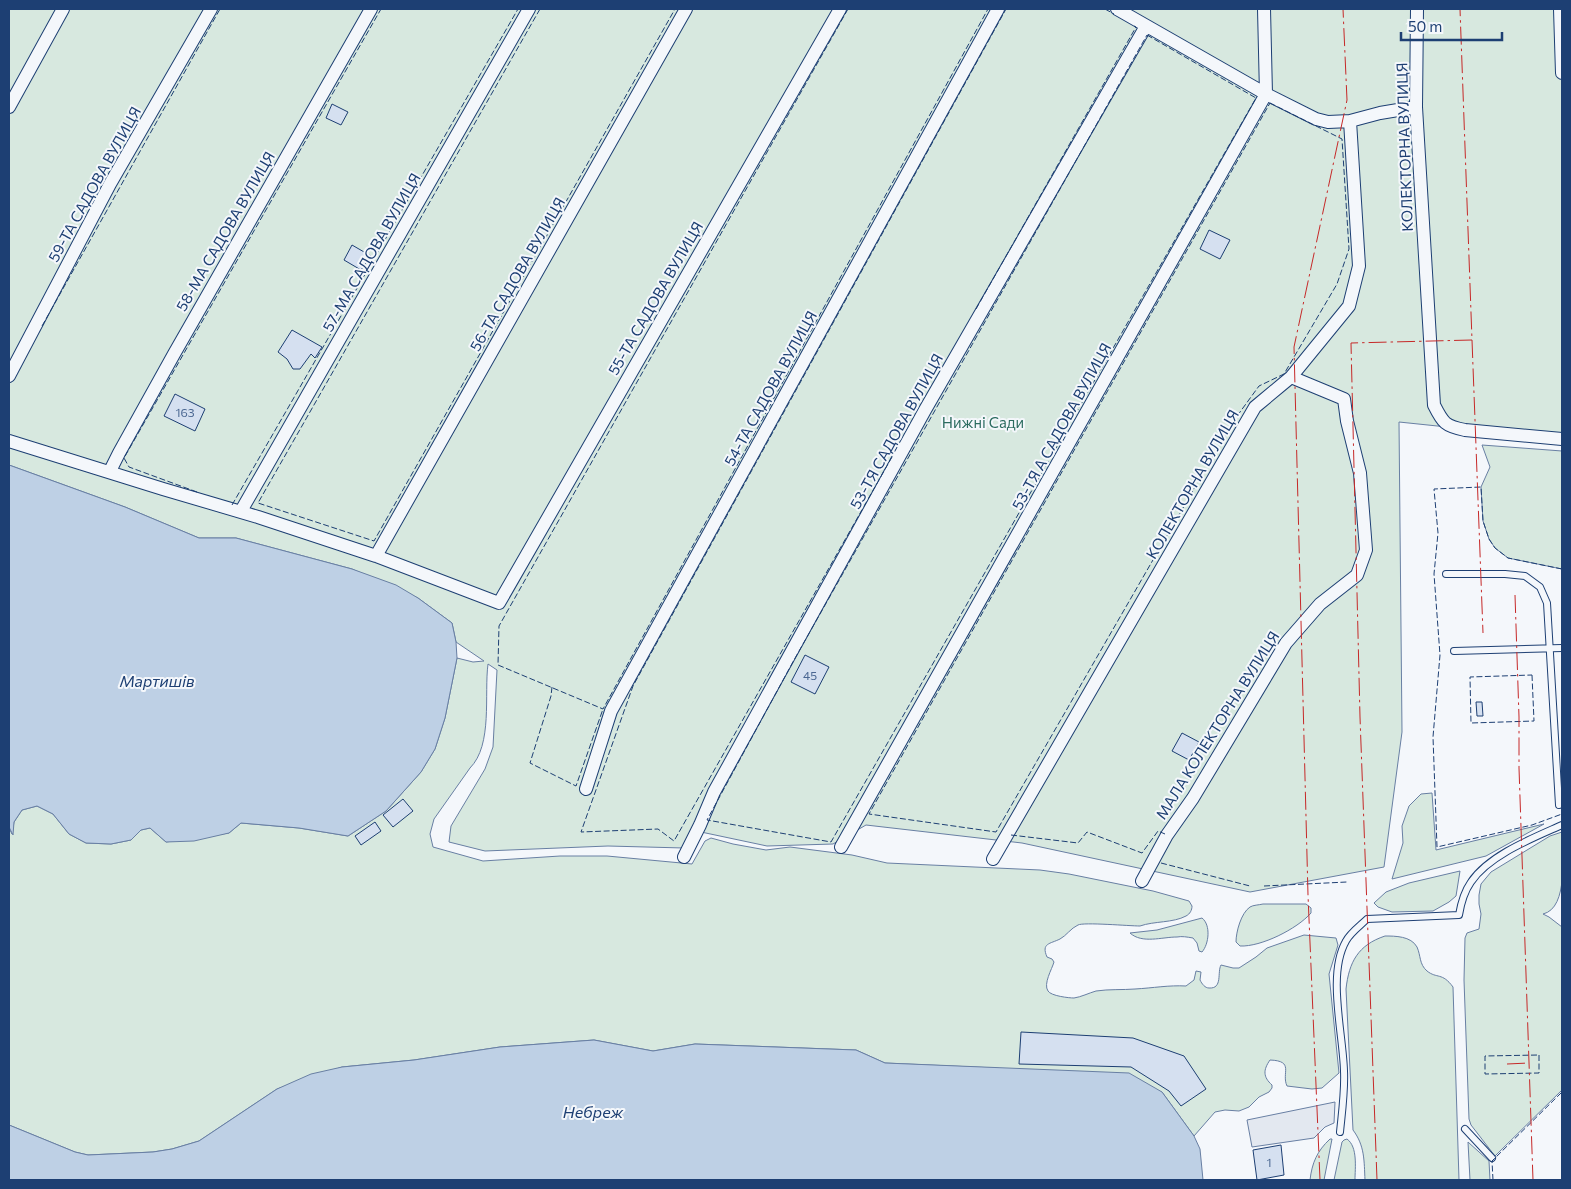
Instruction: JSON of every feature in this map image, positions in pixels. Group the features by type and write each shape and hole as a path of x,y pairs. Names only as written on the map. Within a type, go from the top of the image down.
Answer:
{"street":[{"path":"9,107 63,9"},
{"name":"59-ТА САДОВА ВУЛИЦЯ","path":"9,376 110,184 211,9"},
{"name":"58-МА САДОВА ВУЛИЦЯ","path":"110,471 174,354 371,9"},
{"name":"57-МА САДОВА ВУЛИЦЯ","path":"241,511 529,9"},
{"name":"56-ТА САДОВА ВУЛИЦЯ","path":"376,556 686,9"},
{"name":"55-ТА САДОВА ВУЛИЦЯ","path":"376,556 499,603 840,9"},
{"name":"54-ТА САДОВА ВУЛИЦЯ","path":"586,789 611,711 998,9"},
{"path":"1264,9 1266,94"},
{"name":"КОЛЕКТОРНА ВУЛИЦЯ","path":"1417,9 1416,107 1434,404 1445,424 1451,428 1562,439"},
{"path":"1560,9 1562,74"},
{"path":"1125,11 1146,26 1316,120 1328,122 1350,121 1380,113 1416,107"},
{"name":"53-ТЯ САДОВА ВУЛИЦЯ","path":"684,857 714,792 920,419 1146,26"},
{"name":"53-ТЯ А САДОВА ВУЛИЦЯ","path":"841,847 1266,94"},
{"name":"КОЛЕКТОРНА ВУЛИЦЯ","path":"993,859 1255,407 1291,376 1349,306 1360,266 1350,121"},
{"name":"МАЛА КОЛЕКТОРНА ВУЛИЦЯ","path":"1142,881 1167,835 1192,798 1286,643 1320,604 1357,575 1366,550 1360,473 1347,420 1344,399 1291,376"},
{"path":"9,440 163,489 241,511 376,556"}],"lane":[{"path":"1446,574 1525,576 1540,587 1548,603 1559,805"},
{"path":"1454,651 1562,648"},
{"path":"1340,1132 1344,1072 1336,979 1339,959 1346,939 1368,919 1459,915 1462,898 1471,881 1488,864 1539,835 1562,826"},
{"path":"1465,1129 1492,1158"}],"green space":[{"name":"Нижні Сади","path":"9,9 1562,9 1562,439 1399,422 1402,732 1384,867 1250,892 1022,843 866,825 833,844 767,846 701,832 684,848 608,846 485,851 449,842 451,826 485,769 493,747 497,670 488,664 485,733 482,746 477,758 434,819 430,834 433,847 483,861 560,856 607,856 692,864 705,841 711,838 766,850 790,847 852,855 887,863 1040,870 1153,891 1189,901 1192,906 1190,913 1181,918 1140,926 1082,924 1075,926 1060,939 1046,946 1045,952 1047,957 1054,962 1047,981 1048,991 1068,998 1101,990 1186,986 1194,980 1196,971 1201,972 1200,980 1204,986 1213,988 1218,983 1221,965 1239,968 1267,948 1304,935 1336,938 1338,945 1329,974 1339,1073 1322,1088 1312,1089 1287,1086 1285,1065 1278,1061 1270,1060 1265,1073 1272,1085 1269,1092 1259,1097 1249,1107 1239,1111 1225,1110 1215,1112 1194,1136 1162,1092 996,1068 885,1063 856,1050 695,1044 653,1051 594,1040 500,1047 414,1060 342,1067 277,1089 199,1141 172,1149 153,1152 88,1155 75,1152 9,1125 9,828 12,834 14,822 22,810 37,806 53,814 69,834 86,843 111,844 131,840 141,830 150,828 166,842 229,833 241,823 299,828 348,836 386,811 421,772 435,749 445,718 457,658 473,662 484,661 456,642 452,623 418,598 352,569 236,538 199,538 125,507 9,465"},
{"path":"1482,445 1562,451 1562,569 1508,558 1495,548 1489,539 1483,521 1481,487 1490,467"},
{"path":"1432,793 1436,850 1544,824 1486,856 1392,879 1403,843 1402,826 1409,806 1421,794"},
{"path":"1562,832 1563,866 1560,891 1557,902 1551,910 1543,914 1562,927 1562,1090 1495,1156 1471,1125 1469,1119 1464,980 1465,938 1467,933 1479,929 1481,914 1479,895 1481,884 1491,872 1550,836"},
{"path":"1460,871 1456,896 1433,911 1392,912 1378,907 1374,903 1386,892 1409,883"},
{"path":"1263,904 1306,904 1311,908 1311,913 1297,925 1278,936 1258,944 1240,946 1236,942 1236,938 1244,914 1251,906"},
{"path":"1202,918 1207,925 1208,935 1202,952 1199,951 1197,943 1193,938 1146,939 1130,933 1157,930"},
{"path":"1385,936 1402,937 1414,943 1424,968 1431,973 1443,977 1453,987 1459,1180 1365,1180 1362,1148 1353,1130 1346,989 1347,979 1356,956 1368,944"},
{"path":"1330,1139 1332,1139 1324,1180 1310,1180 1316,1158"},
{"path":"1347,1139 1351,1143 1354,1152 1355,1180 1334,1180 1342,1142"},
{"path":"1468,1142 1489,1161 1490,1180 1470,1180"}],"shaded area":[{"path":"1335,1102 1334,1123 1325,1127 1314,1138 1252,1147 1247,1120"}],"water":[{"name":"Мартишів","path":"9,465 125,507 199,538 236,538 352,569 396,585 418,598 452,623 457,658 445,718 435,749 421,772 386,811 348,836 299,828 241,823 229,833 194,841 166,842 150,828 141,830 131,840 111,844 86,843 69,834 53,814 37,806 22,810 14,822 13,835 9,827"},
{"name":"Небреж","path":"594,1040 653,1051 695,1044 856,1050 885,1063 1129,1073 1162,1092 1194,1136 1200,1149 1203,1180 9,1180 9,1125 75,1152 88,1155 153,1152 172,1149 199,1141 277,1089 311,1074 342,1067 414,1060 500,1047"}],"building":[{"path":"332,104 348,112 341,125 326,118"},
{"path":"1209,230 1230,240 1220,259 1200,249"},
{"path":"352,245 371,256 361,270 344,260"},
{"path":"292,330 322,347 315,358 311,354 300,369 293,369 287,359 278,352"},
{"path":"175,394 205,409 195,431 164,416"},
{"path":"805,655 829,667 815,694 791,682"},
{"path":"1476,702 1482,702 1483,716 1477,716"},
{"path":"1182,733 1199,742 1189,760 1172,751"},
{"path":"403,799 413,811 393,827 383,815"},
{"path":"375,822 381,831 361,845 355,836"},
{"path":"1021,1032 1133,1038 1184,1056 1206,1089 1181,1106 1169,1091 1131,1067 1019,1064"},
{"path":"1281,1145 1284,1175 1257,1180 1253,1150"}],"fence":[{"path":"42,326 220,9"},
{"path":"197,492 129,467 124,458 381,9"},
{"path":"232,505 518,9"},
{"path":"540,9 258,503 374,541 675,9"},
{"path":"848,9 499,626 498,665 603,709 988,9"},
{"path":"892,457 674,841 658,829 581,832 633,686 1006,9"},
{"path":"1105,9 1114,14"},
{"path":"976,309 1136,27 1134,26"},
{"path":"1147,35 1256,98 831,842 707,820 794,660 1147,35"},
{"path":"1270,103 1342,139 1349,249 1337,284 1284,374 1259,386 1232,423 996,832 869,814 1270,103"},
{"path":"1562,569 1508,558 1495,548 1489,539 1483,521 1481,487 1434,489 1438,533 1434,574 1440,655 1433,737 1437,847 1532,825 1562,814"},
{"path":"1532,675 1534,721 1471,723 1470,677 1532,675"},
{"path":"552,687 551,696 530,763 576,786 603,709"},
{"path":"1011,835 1078,843 1087,832 1142,853 1158,831 1165,834"},
{"path":"1161,863 1250,886"},
{"path":"1264,886 1347,882"},
{"path":"1539,1055 1539,1073 1485,1074 1485,1056 1539,1055"},
{"path":"1493,1180 1492,1161 1562,1092"}],"power":[{"path":"1320,1180 1308,895 1294,347 1347,100 1343,9"},
{"path":"1377,1180 1360,717 1351,343 1472,340 1460,9"},
{"path":"1472,340 1483,633"},
{"path":"1515,595 1533,1180"},
{"path":"1507,1064 1529,1063"}]}
